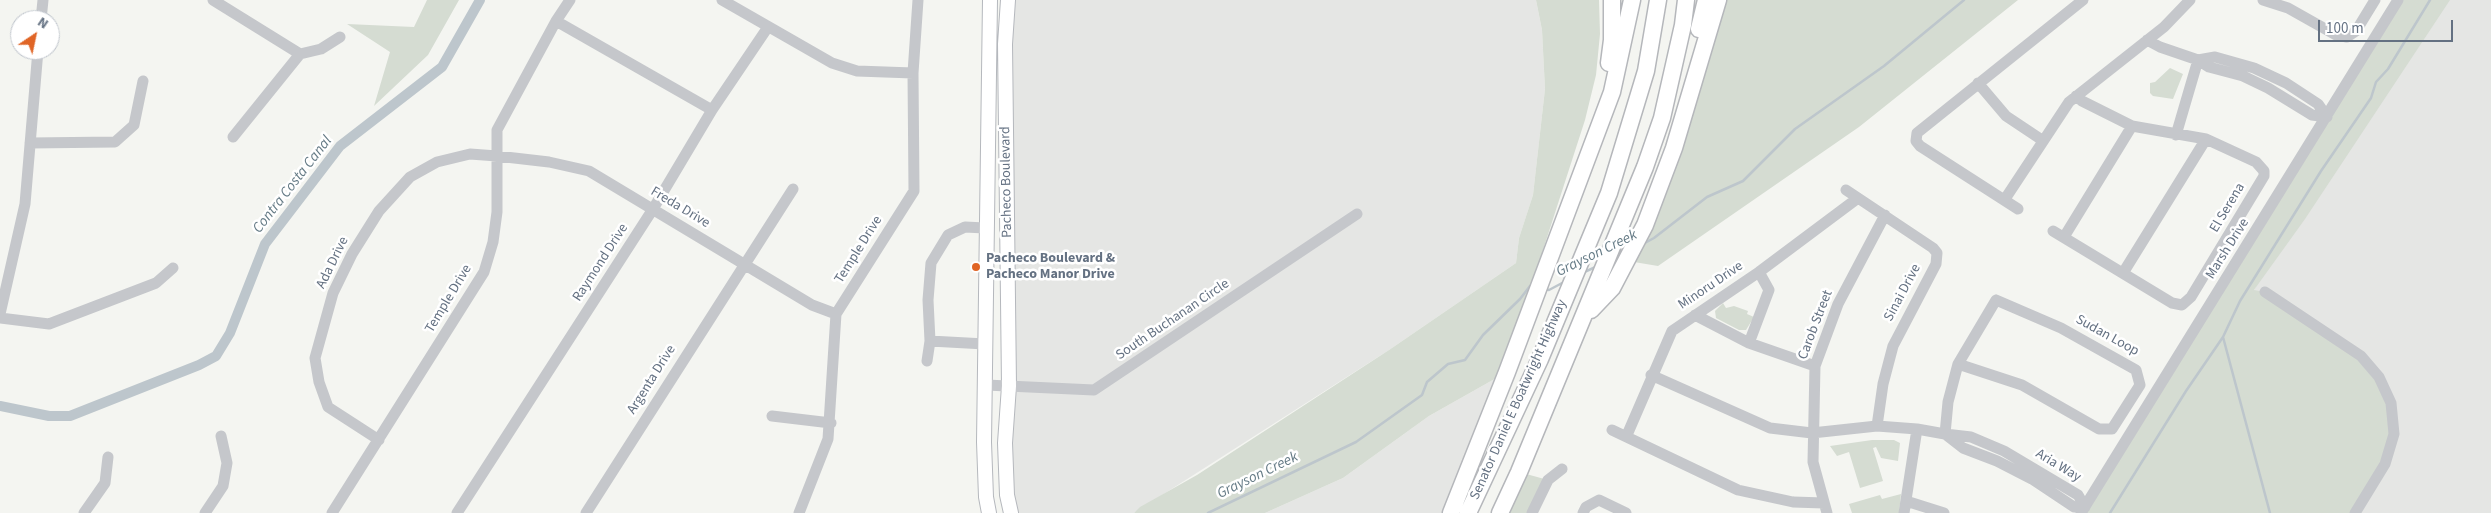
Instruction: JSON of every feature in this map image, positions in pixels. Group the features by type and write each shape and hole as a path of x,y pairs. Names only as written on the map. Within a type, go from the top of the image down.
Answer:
{"highway":[{"path":"1592,144 1609,66 1612,40 1612,0"},
{"path":"1451,513 1507,372 1612,92 1632,0"},
{"name":"Senator Daniel E Boatwright Highway","path":"1468,513 1540,359 1609,194 1646,72 1658,0"},
{"name":"Senator Daniel E Boatwright Highway","path":"1500,513 1584,317 1645,167 1662,118 1683,25 1686,0"},
{"path":"1674,148 1706,0"},
{"path":"1584,317 1612,288 1628,261 1645,225 1674,148 1718,0"}],"main road":[{"name":"Pacheco Boulevard","path":"989,513 986,497 984,442 986,385 985,228 990,0"},
{"name":"Pacheco Boulevard","path":"1008,0 1005,44 1009,386 1005,443 1007,495 1011,513"}],"street":[{"path":"213,0 300,54"},
{"name":"Temple Drive","path":"332,513 484,272 493,242 496,220 497,130 556,21 570,0"},
{"path":"722,0 832,64 857,71 913,73"},
{"name":"Temple Drive","path":"798,513 828,439 831,423 836,314 914,192 913,73 918,0"},
{"path":"2018,209 1920,146 1916,137 1920,129 2083,0"},
{"path":"2004,199 2062,110 2076,96 2164,27 2190,0"},
{"path":"2264,0 2290,4 2336,34 2347,37 2356,31 2375,0"},
{"name":"Marsh Drive","path":"2083,510 2398,0"},
{"path":"556,21 712,110"},
{"name":"Raymond Drive","path":"457,513 653,209 712,110 768,27"},
{"path":"233,137 300,54 321,49 340,37"},
{"path":"2146,40 2160,47 2198,60 2215,57 2254,68 2286,83 2318,104 2327,117"},
{"path":"0,314 25,204 37,60"},
{"path":"2176,135 2198,60"},
{"path":"30,144 115,142 134,125 143,81"},
{"path":"1978,83 2006,116 2042,140"},
{"name":"El Serena","path":"2053,231 2177,305 2182,305 2191,297 2264,176 2264,171 2256,162 2206,139 2132,126 2082,101 2076,96"},
{"path":"2064,237 2132,126"},
{"path":"2123,273 2206,139"},
{"name":"Ada Drive","path":"379,440 328,407 319,382 315,358 333,293 352,254 379,211 410,177 437,162 470,154 497,156"},
{"name":"Freda Drive","path":"497,156 549,162 589,171 812,305 836,314"},
{"name":"Argenta Drive","path":"586,513 793,189"},
{"name":"Sinai Drive","path":"1846,190 1934,248 1937,258 1893,346 1883,384 1877,426"},
{"name":"Minoru Drive","path":"1627,435 1672,331 1759,272 1858,198"},
{"name":"South Buchanan Circle","path":"986,385 1094,390 1357,214"},
{"name":"Carob Street","path":"1826,508 1813,462 1812,433 1815,366 1838,304 1885,215"},
{"path":"927,361 930,341 928,300 931,264 948,235 965,227 985,228"},
{"path":"0,318 49,324 156,283 173,268"},
{"path":"1750,343 1769,290 1759,272"},
{"path":"2265,292 2361,356 2379,377 2391,403 2394,434 2385,464 2355,513"},
{"name":"Sudan Loop","path":"1945,434 1948,402 1958,364 1996,300 2061,328 2136,370 2140,385 2112,429 2098,429 2022,385 1958,364"},
{"path":"1696,315 1750,343 1815,366"},
{"path":"930,341 985,344"},
{"name":"Aria Way","path":"1652,375 1770,428 1812,433 1877,426 1917,429 1971,437 2004,450 2078,495 2083,510"},
{"path":"772,416 831,423"},
{"path":"1917,429 1905,507 1944,513"},
{"path":"1612,430 1627,435 1738,490 1826,508"},
{"path":"205,513 223,486 227,462 221,436"},
{"path":"84,513 105,484 108,457"},
{"path":"1532,513 1548,480 1562,469"},
{"path":"1583,513 1586,507 1599,500 1626,513"}],"shaded area":[{"path":"427,0 459,0 428,55 374,106 390,52 347,24 414,27"},
{"path":"1008,0 1536,0 1542,30 1545,89 1533,195 1519,238 1516,263 1389,350 1134,513 1011,513"},
{"path":"1536,0 1599,0 1600,34 1596,75 1585,120 1542,253 1552,250 1507,372 1429,416 1343,478 1265,513 1134,513 1140,507 1197,475 1389,350 1516,263 1519,238 1533,195 1545,89 1542,30"},
{"path":"1718,0 2018,0 1859,127 1658,266 1628,261"},
{"path":"2398,0 2491,0 2491,513 2355,513 2254,290"},
{"path":"2398,0 2450,0 2305,219 2254,290 2265,292 2361,356 2379,377 2394,434 2355,513 2082,513"},
{"path":"2170,68 2183,74 2173,99 2153,96 2150,93 2150,83 2155,82"},
{"path":"1723,303 1726,308 1734,306 1748,311 1747,314 1754,317 1746,330 1739,330 1716,318 1715,311"},
{"path":"1507,372 1451,513 1265,513 1343,478 1429,416"},
{"path":"1872,440 1894,440 1900,443 1898,461 1881,458 1876,447 1873,448 1883,481 1860,488 1849,452 1837,456 1830,446"},
{"path":"1519,472 1548,480 1532,513 1500,513"},
{"path":"1901,494 1899,513 1852,513 1849,504 1880,495 1882,499"}],"waterway":[{"name":"Contra Costa Canal","path":"0,406 49,416 70,416 199,365 216,356 230,333 265,244 340,146 442,67 480,0"},
{"name":"Grayson Creek","path":"1643,244 1654,238 1707,197 1743,181 1795,129 1884,66 1964,0"},
{"path":"2110,513 2186,391 2223,337 2240,301 2321,171 2371,98 2376,82 2388,69 2430,0"},
{"name":"Grayson Creek","path":"1582,273 1598,266"},
{"name":"Grayson Creek","path":"1544,289 1549,290 1564,282"},
{"name":"Grayson Creek","path":"1208,513 1356,442 1422,395 1427,382 1448,364 1465,360 1483,335 1520,299 1530,286 1533,287"},
{"path":"2223,337 2270,513"}],"place":[{"name":"Pacheco Boulevard & Pacheco Manor Drive","path":"976,267"}]}
